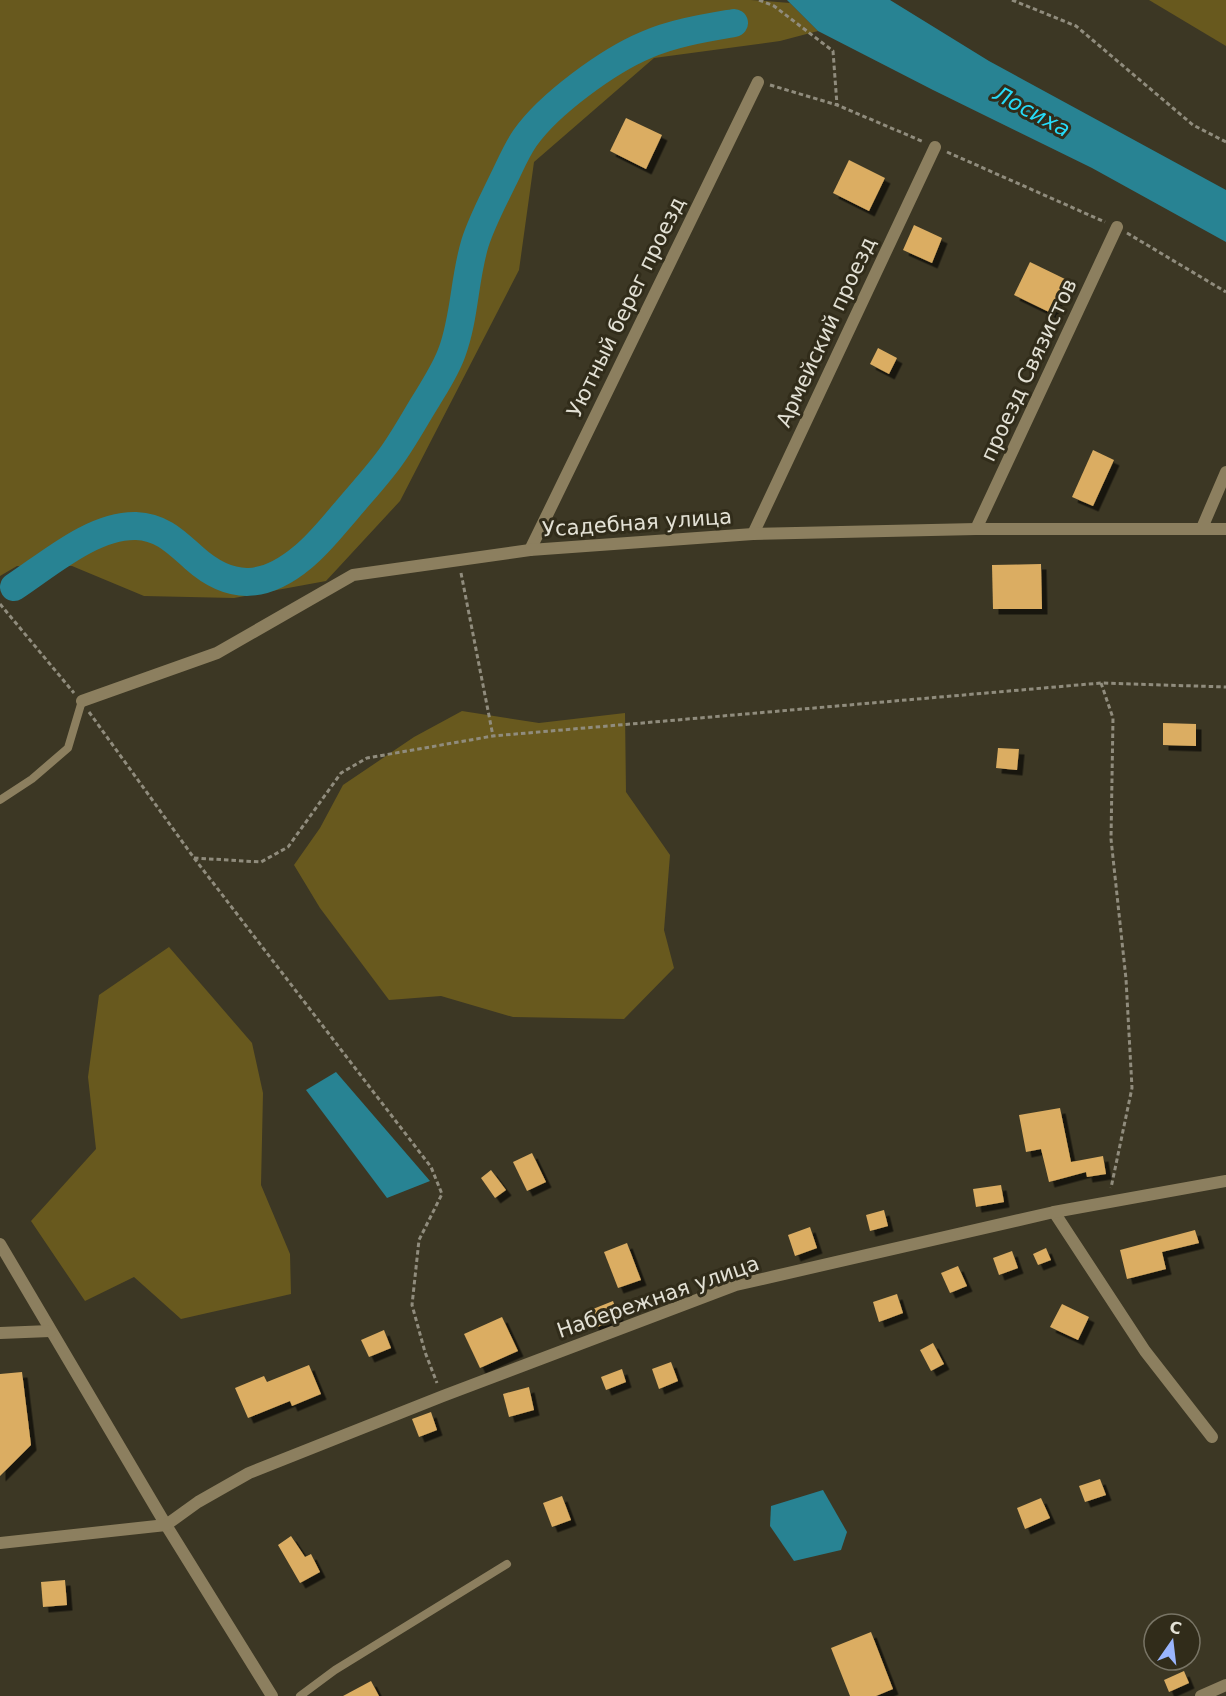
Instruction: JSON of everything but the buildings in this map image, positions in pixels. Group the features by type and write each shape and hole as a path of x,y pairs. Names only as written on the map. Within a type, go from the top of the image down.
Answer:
{"street":[{"name":"Уютный берег проезд","path":"530,550 758,82"},
{"name":"Армейский проезд","path":"753,534 935,147"},
{"name":"проезд Связистов","path":"976,529 1117,227"},
{"path":"1202,528 1226,472"},
{"name":"Усадебная улица","path":"81,701 217,653 354,575 530,550 753,534 976,529 1226,529"},
{"name":"Набережная улица","path":"166,1525 198,1502 249,1473 443,1396 736,1285 1054,1212 1226,1181"},
{"path":"1054,1212 1145,1351 1212,1437"},
{"path":"0,1244 166,1525 272,1696"},
{"path":"0,1333 50,1331"},
{"path":"0,1543 166,1525"},
{"path":"1201,1696 1225,1688"}],"lane":[{"path":"0,800 32,779 68,748 81,701"},
{"path":"300,1696 336,1670 507,1564"}],"path":[{"path":"759,0 774,6 833,51 837,105"},
{"path":"1012,0 1076,26 1193,125 1226,142"},
{"path":"758,82 837,105 1117,227 1226,292"},
{"path":"459,561 492,736"},
{"path":"0,604 81,701 194,858 431,1167 442,1194 419,1239 412,1305 425,1352 443,1396"},
{"path":"194,858 261,862 288,847 341,773 367,758 492,736 1101,682 1226,687"},
{"path":"1101,682 1113,718 1111,839 1126,979 1132,1088 1108,1202"}],"shaded area":[{"path":"0,0 751,0 790,3 818,31 780,41 654,58 534,162 519,270 400,501 326,581 234,598 144,596 72,566 17,566 0,576"},
{"path":"1149,0 1226,0 1226,46"},
{"path":"462,711 539,723 625,713 626,792 670,855 664,930 674,968 624,1019 513,1017 441,996 389,1000 320,908 294,865 320,828 343,785 414,737"},
{"path":"169,947 252,1043 263,1093 261,1185 290,1254 291,1294 181,1319 134,1277 85,1301 31,1221 96,1149 88,1077 99,995"}],"water":[{"name":"Лосиха","path":"787,0 890,0 989,61 1226,190 1226,242 1092,168 818,31"},
{"path":"336,1072 430,1181 387,1198 306,1090"},
{"path":"823,1490 847,1532 841,1550 794,1561 770,1526 771,1506"}],"waterway":[{"path":"14,587 72,547 120,527 145,527 161,532 208,569 235,581 262,580 276,575 303,557 326,535 385,465 444,370 456,339 471,257 478,235 525,138 549,111 580,85 631,52 678,34 734,23"}]}
